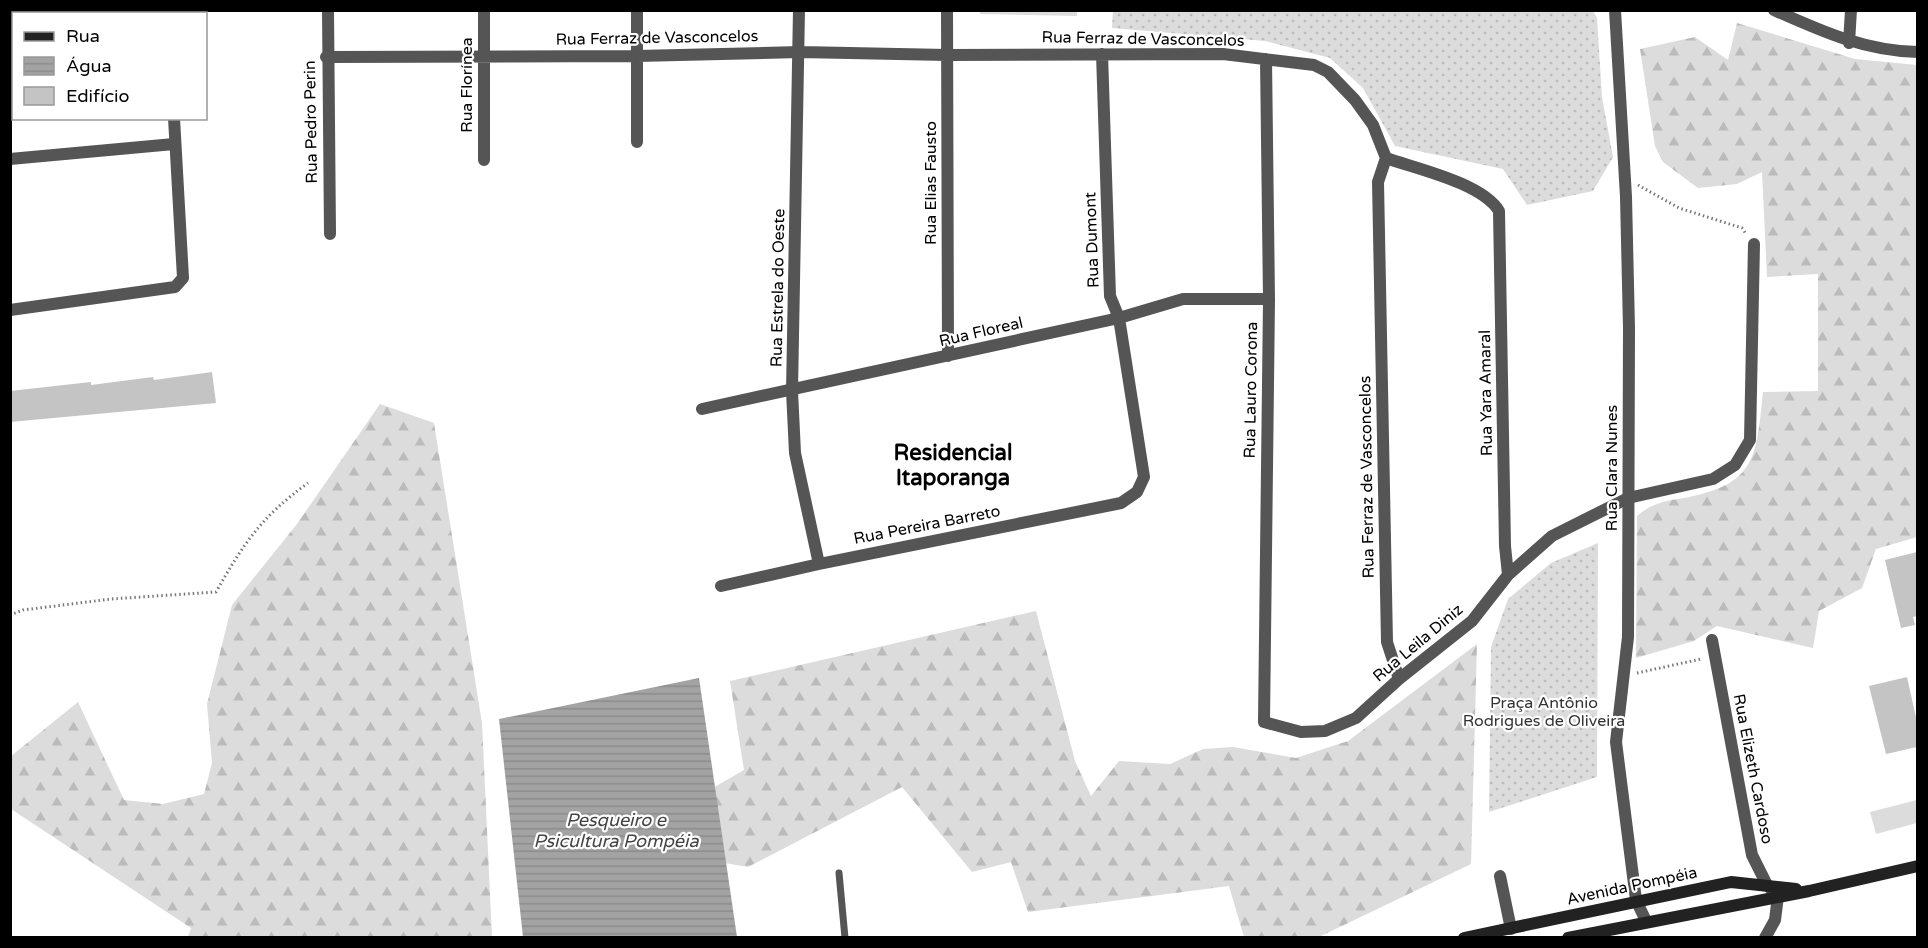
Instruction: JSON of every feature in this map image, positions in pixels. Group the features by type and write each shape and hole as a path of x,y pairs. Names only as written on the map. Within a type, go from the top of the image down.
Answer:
{"main road":[{"name":"Avenida Pompéia","path":"1568,938 1809,891 1917,866"},
{"name":"Avenida Pompéia","path":"1464,938 1635,900 1731,882 1809,891"},
{"path":"1480,938 1508,930"}],"street":[{"name":"Rua Pedro Perin","path":"328,10 326,57 330,234"},
{"name":"Rua Florínea","path":"484,10 484,160"},
{"path":"637,10 637,142"},
{"name":"Rua Estrela do Oeste","path":"799,10 792,390 795,453 819,564"},
{"name":"Rua Elias Fausto","path":"947,10 948,356"},
{"name":"Rua Clara Nunes","path":"1615,10 1625,175 1629,328 1628,637 1616,742 1635,900 1646,921"},
{"path":"1774,10 1849,43 1892,52 1917,52"},
{"path":"1849,43 1851,10"},
{"name":"Rua Ferraz de Vasconcelos","path":"326,57 637,56 800,52 947,55 1222,54 1314,65 1328,72 1355,100 1367,117 1386,158 1378,182 1386,630 1387,642 1399,679"},
{"name":"Rua Dumont","path":"1102,54 1110,297 1119,318 1144,477 1137,492"},
{"name":"Rua Lauro Corona","path":"1264,722 1269,299 1266,59"},
{"path":"10,310 175,287 183,278 174,120"},
{"path":"10,159 174,144"},
{"name":"Rua Yara Amaral","path":"1386,158 1476,190 1493,201 1499,211 1505,546 1508,575"},
{"name":"Rua Leila Diniz","path":"1264,722 1301,732 1325,731 1356,718 1399,679 1472,621 1508,575 1552,536 1628,498 1713,479 1735,465 1750,440 1754,244"},
{"name":"Rua Floreal","path":"702,409 1119,318 1183,299 1269,299"},
{"name":"Rua Pereira Barreto","path":"721,586 819,564 1121,504 1137,492"},
{"name":"Rua Elizeth Cardoso","path":"1712,640 1752,855 1767,885 1778,896"},
{"path":"1500,876 1508,930"},
{"path":"1765,938 1775,920 1778,896"}],"lane":[{"path":"839,873 844,938"}],"path":[{"path":"1625,175 1679,208 1742,228 1754,244"},
{"path":"10,615 23,610 111,599 216,592 251,533 279,504 308,483"},
{"path":"1624,676 1715,657"}],"green space":[{"path":"1113,10 1593,11 1597,18 1602,97 1613,157 1593,191 1527,205 1503,169 1395,146 1363,88 1330,58 1265,41 1112,28"},
{"path":"980,11 1077,11 1077,16 980,14"},
{"path":"1737,23 1855,59 1917,65 1917,537 1876,549 1862,588 1819,611 1813,648 1717,626 1694,641 1636,658 1637,516 1653,505 1708,492 1726,485 1739,476 1748,465 1754,451 1763,392 1818,391 1818,274 1767,277 1762,172 1737,184 1698,188 1663,162 1655,146 1640,49 1695,37 1728,60"},
{"path":"380,404 434,423 482,723 492,937 188,937 191,928 11,809 11,756 78,702 124,800 163,804 204,794 212,763 207,704 232,605 297,524"},
{"name":"Praça Antônio Rodrigues de Oliveira","path":"1598,543 1597,777 1489,812 1491,647 1508,599 1551,563"},
{"path":"1036,611 1075,761 1091,796 1119,761 1170,764 1203,749 1233,747 1296,758 1348,741 1477,644 1471,864 1319,937 1244,937 1229,886 1028,912 1011,862 972,872 902,787 748,867 678,855 657,820 744,770 730,681"},
{"path":"1917,800 1917,823 1876,834 1870,812"}],"water":[{"name":"Pesqueiro e Psicultura Pompéia","path":"699,678 737,937 523,937 499,719"}],"building":[{"path":"212,372 216,403 10,422 10,391 91,382 91,385 153,377 154,380"},
{"path":"1917,552 1917,616 1913,617 1915,625 1901,628 1885,560"},
{"path":"1907,677 1917,722 1917,747 1886,754 1869,686"}],"district":[{"name":"Residencial Itaporanga","path":"953,466"}]}
